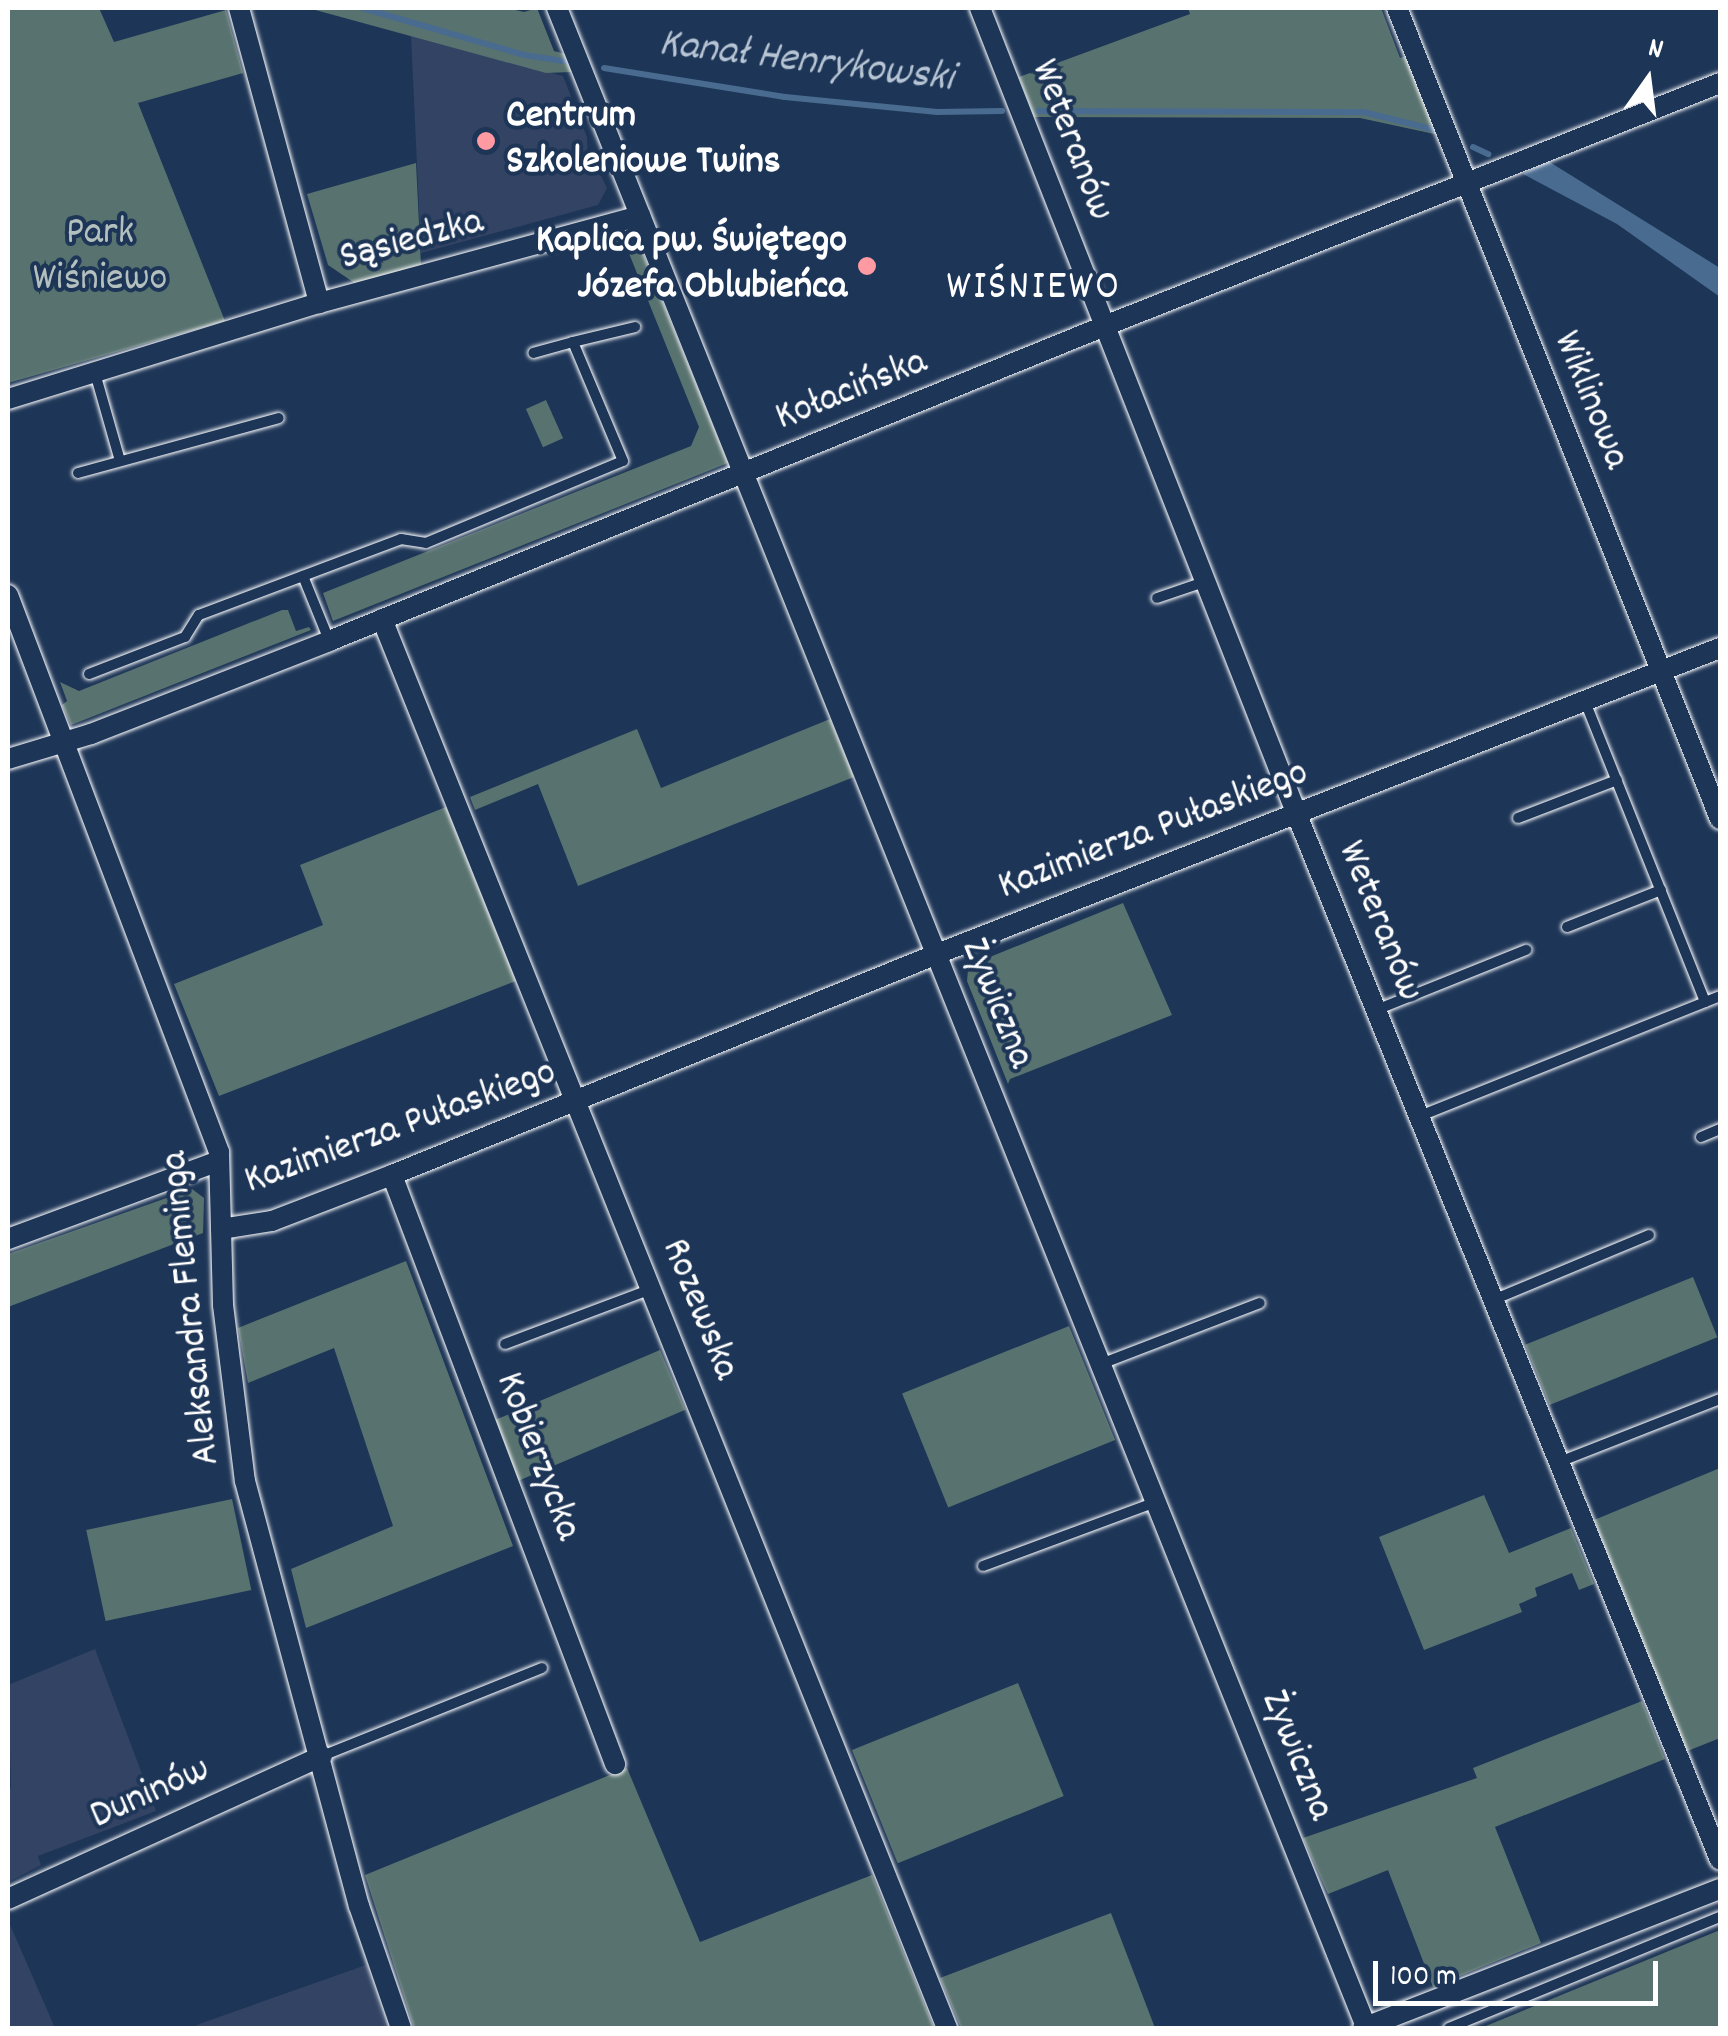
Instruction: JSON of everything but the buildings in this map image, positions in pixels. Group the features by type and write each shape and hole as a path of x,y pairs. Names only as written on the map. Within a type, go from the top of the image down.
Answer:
{"street":[{"name":"Sąsiedzka","path":"239,8 318,303"},
{"name":"Żywiczna","path":"557,8 1365,2028"},
{"name":"Weteranów","path":"980,8 1297,815 1720,1860"},
{"name":"Wiklinowa","path":"1397,8 1720,819"},
{"name":"Kołacińska","path":"8,759 66,742 329,641 1105,326 1720,83"},
{"name":"Sąsiedzka","path":"8,399 318,303 640,216"},
{"name":"Aleksandra Fleminga","path":"8,595 178,1036 219,1161 228,1371 245,1481 322,1756 359,1906 401,2028"},
{"name":"Rozewska","path":"382,619 947,2028"},
{"name":"Kazimierza Pułaskiego","path":"221,1229 272,1222 937,954 1586,704 1720,648"},
{"path":"8,1238 219,1161"},
{"name":"Kobierzycka","path":"392,1175 615,1764"},
{"name":"Duninów","path":"8,1899 322,1756"},
{"path":"1365,2028 1720,1889"}],"lane":[{"path":"533,353 635,327"},
{"path":"89,674 186,637 199,615 401,539 426,543 623,461 574,342"},
{"path":"94,373 120,461"},
{"path":"78,473 279,418"},
{"path":"303,576 329,641"},
{"path":"1157,598 1205,582"},
{"path":"1586,704 1704,1002"},
{"path":"1518,818 1617,780"},
{"path":"1566,926 1661,890"},
{"path":"1376,1010 1526,950"},
{"path":"1419,1116 1720,996"},
{"path":"1701,1137 1720,1129"},
{"path":"1492,1300 1649,1234"},
{"path":"505,1344 652,1288"},
{"path":"1101,1364 1260,1303"},
{"path":"1558,1462 1720,1399"},
{"path":"983,1566 1156,1502"},
{"path":"322,1756 542,1668"},
{"path":"1449,2028 1720,1917"}],"shaded area":[{"path":"411,35 563,76 587,137 588,169 601,176 607,188 598,205 421,253"},
{"path":"1548,161 1720,268 1720,297 1617,224 1523,174"},
{"path":"95,1649 156,1811 38,1856 41,1865 8,1882 8,1685"},
{"path":"8,1920 55,2028 8,2028"},
{"path":"366,1965 386,2028 190,2028 202,2023"}],"green space":[{"name":"Park Wiśniewo","path":"8,8 99,8 114,42 226,10 243,73 138,103 225,321 8,383"},
{"path":"308,8 507,8 524,12 537,8 554,51 565,54 572,72 546,73"},
{"path":"1188,8 1381,8 1400,58 1410,55 1439,135 1360,118 1034,117 1019,77 1190,14"},
{"path":"416,163 421,265 356,284 328,265 307,194"},
{"path":"635,234 728,463 333,621 323,593 691,446 699,427 628,251 609,241"},
{"path":"546,400 563,438 543,447 526,409"},
{"path":"288,610 296,631 309,627 311,630 71,725 62,705 67,701 60,682 79,691"},
{"path":"830,719 854,777 578,886 538,784 475,810 470,797 637,729 661,788"},
{"path":"446,807 516,981 219,1096 174,984 323,925 300,865"},
{"path":"1123,903 1172,1015 1010,1079 1008,1084 967,981 968,970 985,959"},
{"path":"192,1189 204,1198 203,1233 8,1307 8,1254"},
{"path":"406,1261 513,1546 306,1628 291,1569 393,1526 334,1348 248,1383 238,1328"},
{"path":"1693,1277 1717,1337 1550,1405 1525,1345"},
{"path":"1069,1326 1115,1440 948,1507 902,1393"},
{"path":"660,1350 685,1410 518,1481 492,1421"},
{"path":"1720,1468 1720,1738 1685,1752 1594,1520"},
{"path":"1484,1495 1509,1553 1571,1528 1594,1584 1579,1590 1572,1573 1535,1588 1537,1596 1519,1604 1522,1612 1424,1650 1379,1537"},
{"path":"232,1499 251,1590 106,1621 86,1530"},
{"path":"1018,1683 1064,1796 898,1863 852,1750"},
{"path":"1642,1701 1665,1759 1495,1827 1541,1943 1433,1987 1388,1870 1328,1894 1303,1838 1477,1778 1473,1768"},
{"path":"627,1768 700,1942 872,1875 934,2028 414,2028 365,1875"},
{"path":"1111,1913 1155,2028 961,2028 940,1978"},
{"path":"1720,1930 1720,2028 1481,2028"}],"waterway":[{"name":"Kanał Henrykowski","path":"362,8 524,55 569,62"},
{"name":"Kanał Henrykowski","path":"604,68 785,97 937,112 1002,111"},
{"name":"Kanał Henrykowski","path":"1038,111 1363,112 1436,130"},
{"name":"Kanał Henrykowski","path":"1473,147 1488,154"}],"place":[{"name":"Centrum Szkoleniowe Twins","path":"486,141"},
{"name":"Kaplica pw. Świętego Józefa Oblubieńca","path":"867,266"}],"district":[{"name":"WIŚNIEWO","path":"1034,289"}]}
